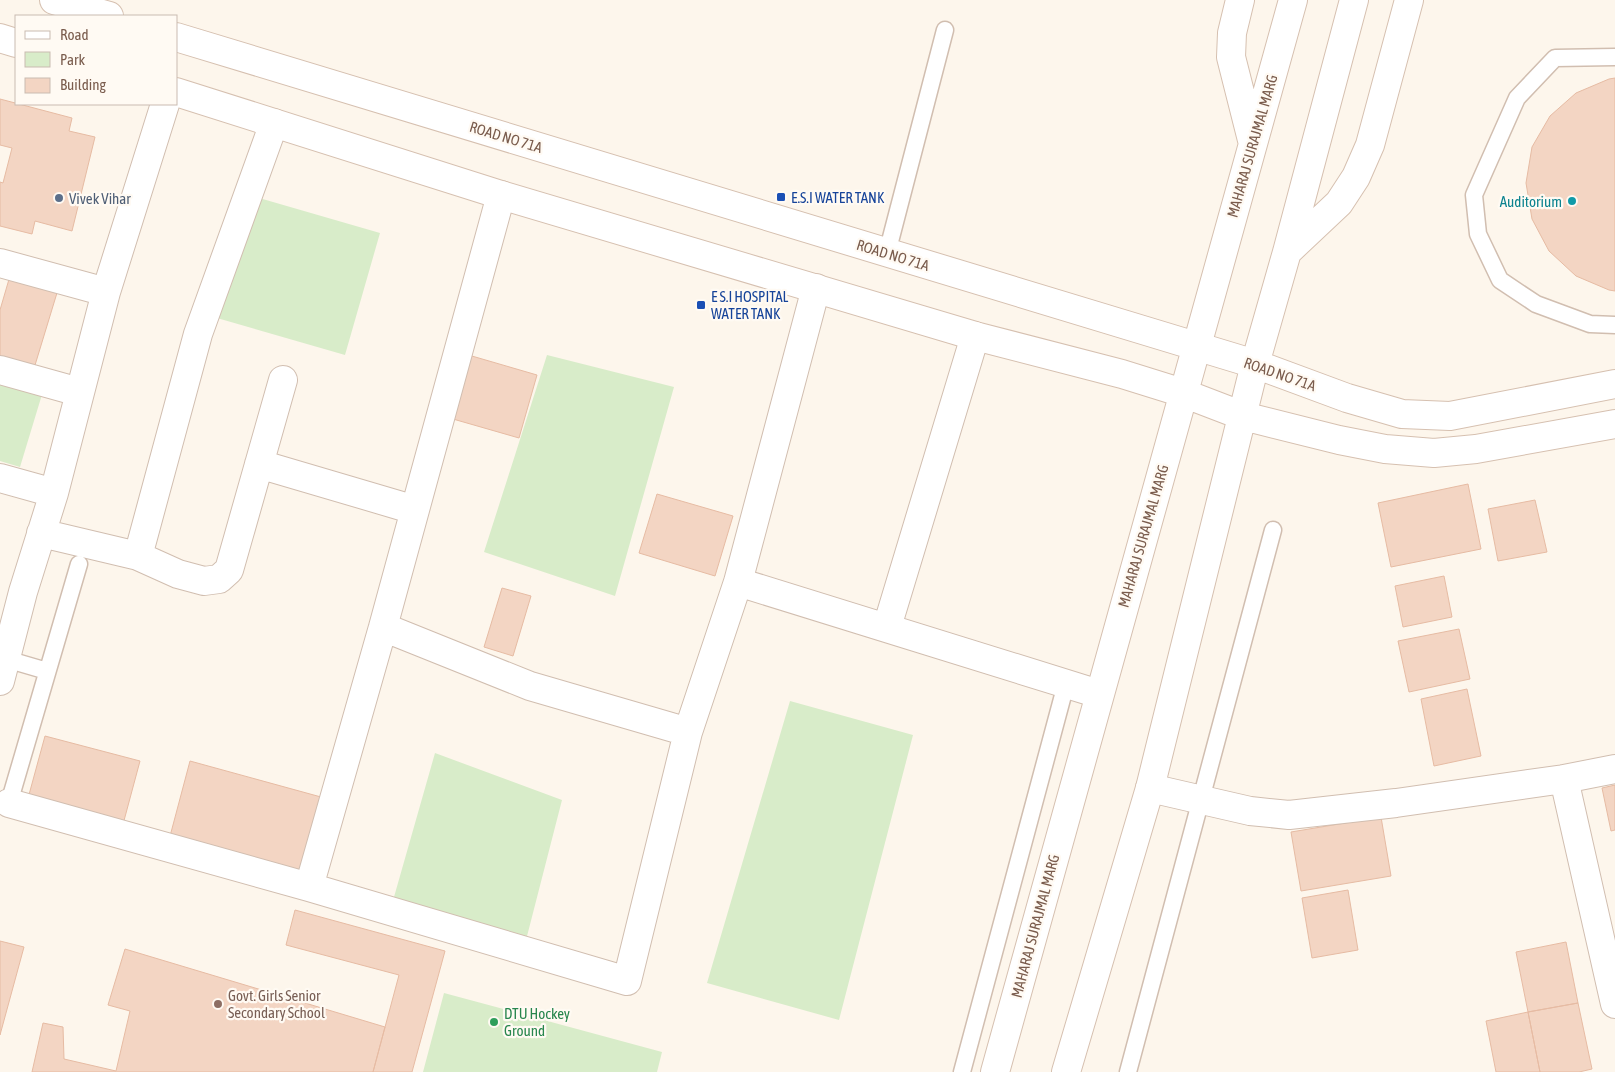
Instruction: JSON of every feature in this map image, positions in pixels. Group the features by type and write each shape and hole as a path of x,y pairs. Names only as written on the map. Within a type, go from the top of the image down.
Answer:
{"street":[{"path":"54,0 106,15"},
{"path":"1240,0 1232,33 1231,57 1253,141"},
{"name":"MAHARAJ SURAJMAL MARG","path":"995,1072 1293,0"},
{"path":"1066,1072 1150,788 1255,364 1354,0"},
{"path":"1287,252 1338,203 1356,177 1370,144 1409,0"},
{"path":"0,38 15,43"},
{"name":"ROAD NO 71A","path":"178,38 1255,364 1347,398 1402,414 1450,416 1615,384"},
{"path":"178,93 501,195 975,336 1122,374 1183,393 1243,416 1339,440 1385,449 1434,453 1476,449 1615,424"},
{"path":"3,670 23,592 54,493 106,292 165,105"},
{"path":"138,556 198,334 274,123"},
{"path":"309,887 384,627 501,195"},
{"path":"0,263 106,292"},
{"path":"8,804 309,887 627,981 688,732 738,582 816,288"},
{"path":"887,627 975,336"},
{"path":"0,370 79,392"},
{"path":"41,533 138,556 178,574 204,582 219,579 229,570 283,380"},
{"path":"259,464 415,510"},
{"path":"0,478 54,493"},
{"path":"738,582 1099,694"},
{"path":"384,627 530,686 688,732"},
{"path":"1150,788 1250,811 1288,815 1396,803 1564,779 1615,769"},
{"path":"1564,779 1615,1004"}],"lane":[{"path":"887,253 946,30"},
{"path":"1615,57 1556,58 1518,98 1474,195 1478,234 1500,280 1536,304 1590,324 1615,325"},
{"path":"1128,1072 1274,530"},
{"path":"8,804 79,564"},
{"path":"3,670 47,671"},
{"path":"962,1072 1066,684"}],"green space":[{"path":"252,196 380,233 345,355 217,318"},
{"path":"547,355 674,387 615,596 484,552"},
{"path":"0,364 47,378 20,467 0,461"},
{"path":"790,701 913,735 839,1020 707,983"},
{"path":"435,753 562,800 525,944 394,897"},
{"name":"DTU Hockey Ground","path":"444,993 662,1052 657,1072 423,1072"}],"building":[{"name":"Auditorium","path":"1615,78 1615,291 1576,276 1549,251 1532,219 1526,183 1532,147 1550,116 1576,93"},
{"path":"0,99 15,103 15,105 23,105 72,118 69,131 95,137 72,231 35,221 32,234 0,226 0,182 3,183 12,148 0,145"},
{"path":"12,269 60,283 32,375 0,366 0,310"},
{"path":"465,354 537,375 519,438 446,417"},
{"path":"1468,484 1481,549 1391,567 1378,503"},
{"path":"657,494 733,516 715,576 639,553"},
{"path":"1535,500 1547,552 1498,561 1488,509"},
{"path":"1444,576 1452,617 1403,627 1395,586"},
{"path":"502,588 531,596 513,656 484,647"},
{"path":"1459,629 1470,679 1409,692 1398,641"},
{"path":"1467,689 1481,756 1434,766 1421,699"},
{"path":"45,736 140,761 122,828 27,802"},
{"path":"190,761 321,797 300,876 169,840"},
{"path":"1615,785 1615,830 1611,831 1602,788"},
{"path":"1381,817 1391,876 1301,891 1291,832"},
{"path":"1348,890 1358,950 1312,958 1302,898"},
{"path":"295,910 445,951 412,1072 373,1072 399,975 286,945"},
{"path":"0,941 24,947 0,1035"},
{"path":"1566,942 1578,1003 1528,1012 1516,952"},
{"path":"125,949 385,1027 373,1072 32,1072 43,1023 63,1027 64,1059 116,1071 130,1011 108,1005"},
{"path":"1578,1003 1592,1069 1579,1072 1540,1072 1528,1012"},
{"path":"1528,1012 1540,1072 1496,1072 1486,1021"}],"place":[{"name":"E.S.I WATER TANK","path":"781,197"},
{"name":"Vivek Vihar","path":"59,198"},
{"name":"Auditorium","path":"1572,201"},
{"name":"E S.I HOSPITAL WATER TANK","path":"701,305"},
{"name":"Govt. Girls Senior Secondary School","path":"218,1004"},
{"name":"DTU Hockey Ground","path":"494,1022"}]}
